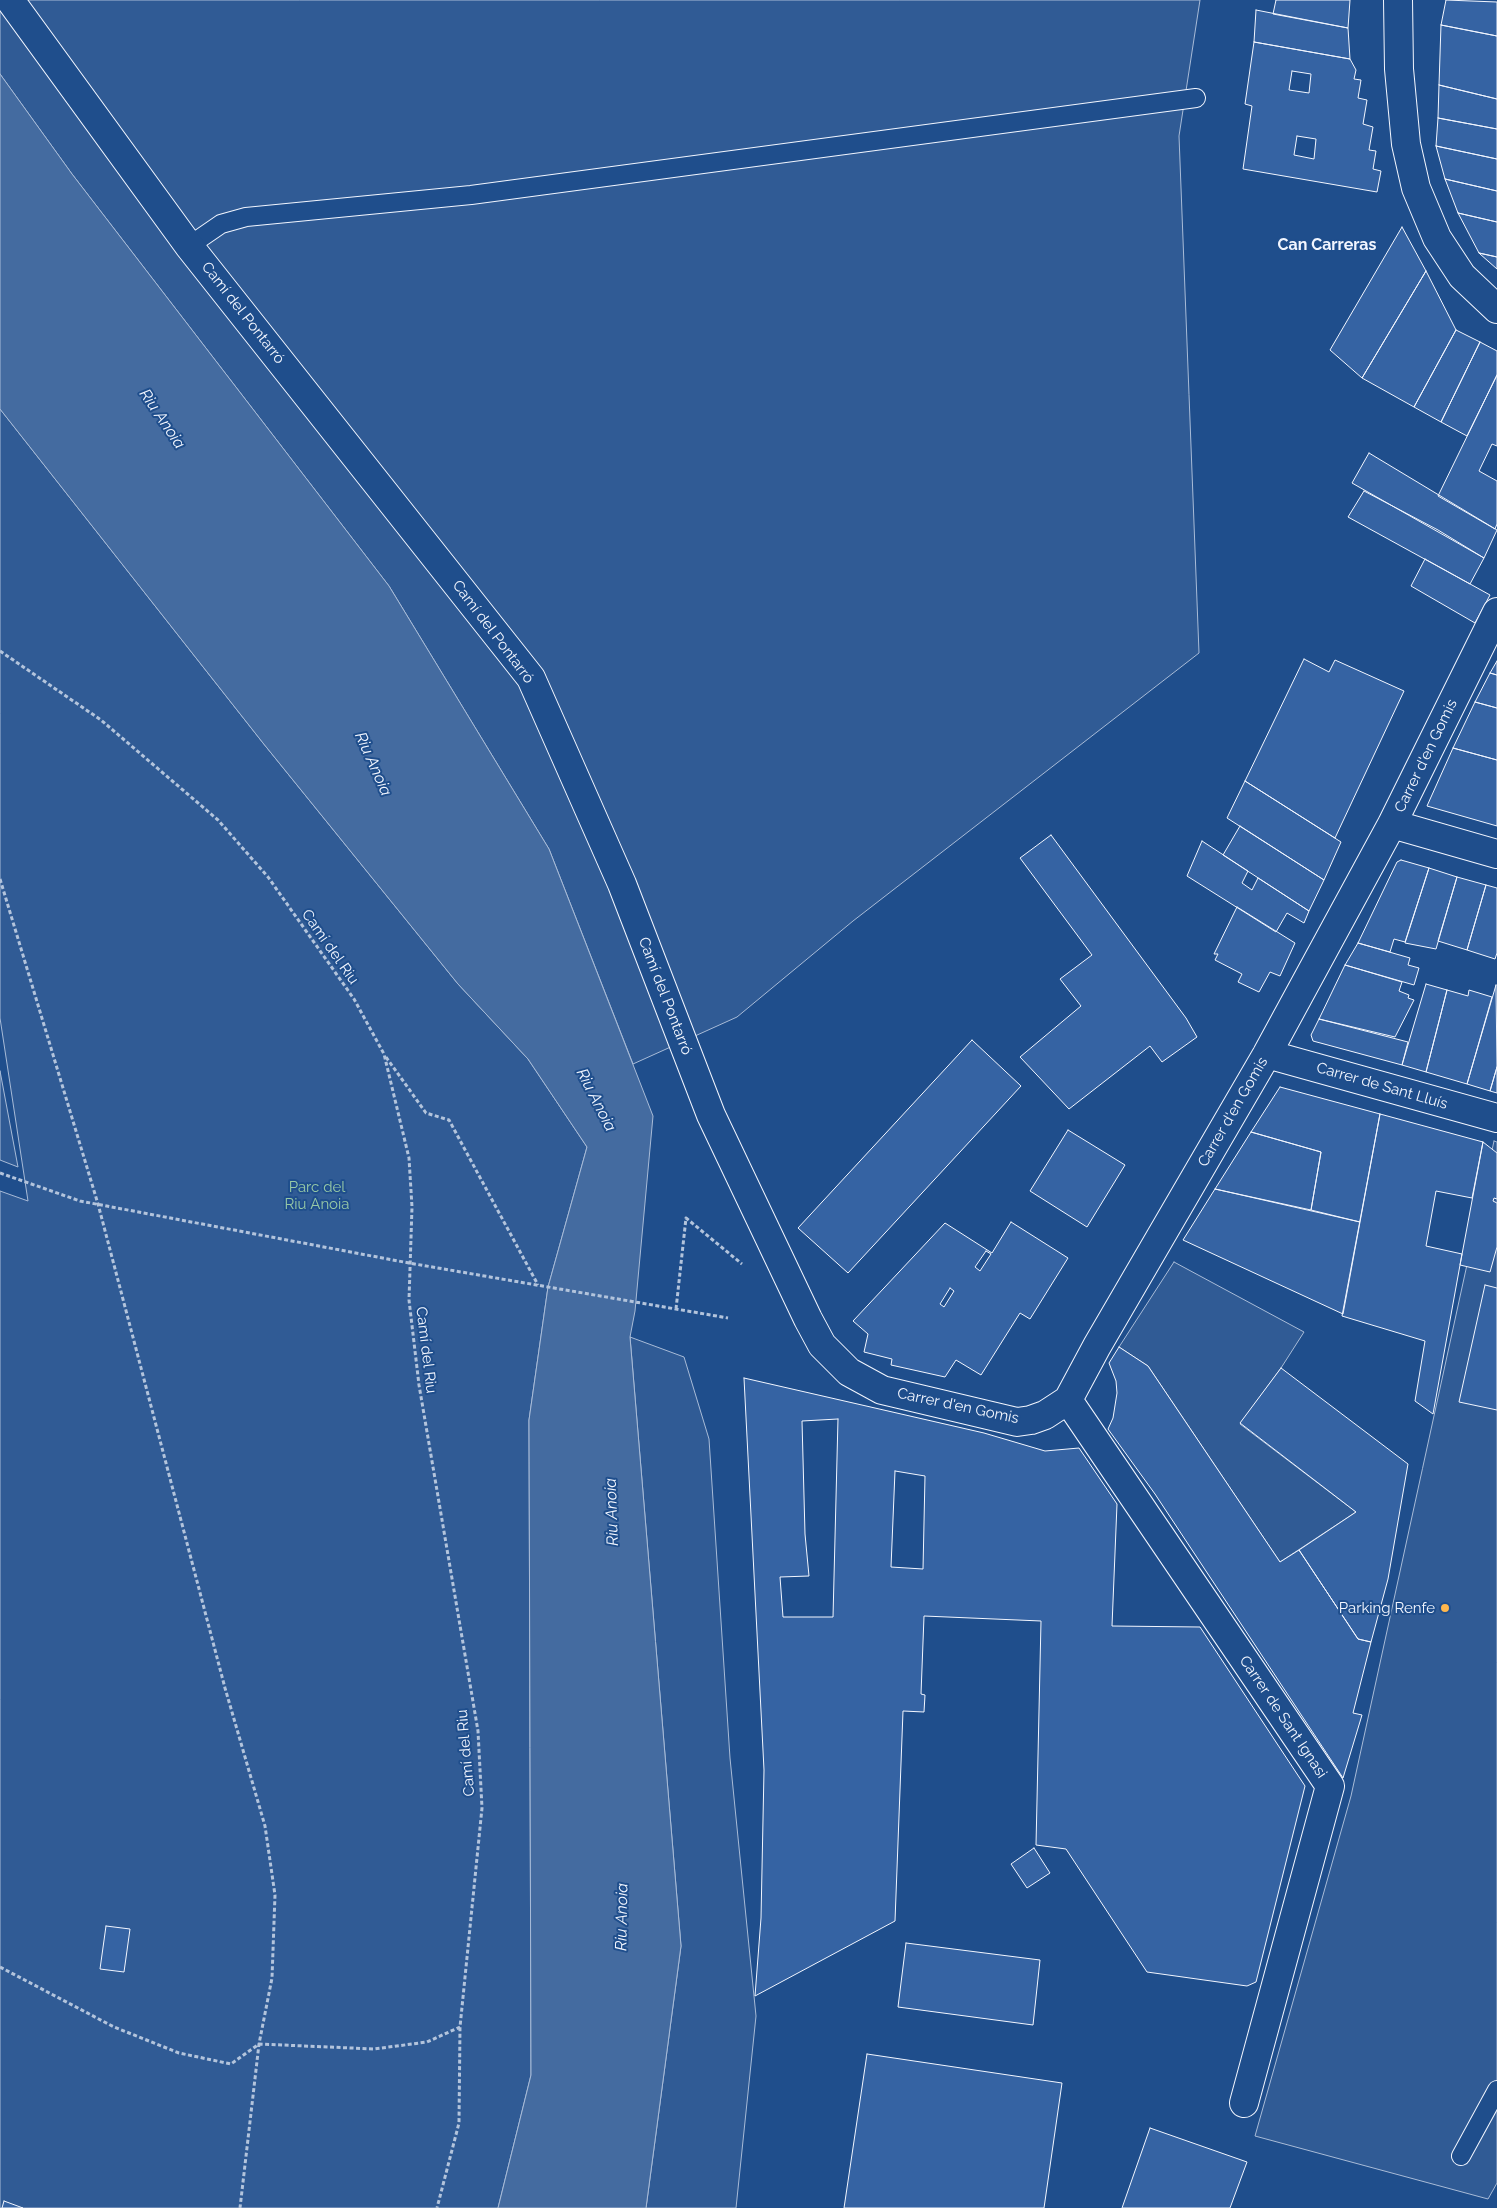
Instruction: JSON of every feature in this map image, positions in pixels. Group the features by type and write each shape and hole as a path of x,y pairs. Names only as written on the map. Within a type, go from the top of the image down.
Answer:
{"street":[{"name":"Camí del Pontarró","path":"10,0 190,246 531,678 622,884 711,1115 808,1319 822,1345 849,1372"},
{"path":"1398,0 1399,69 1406,144 1416,188 1437,238 1462,276 1497,309"},
{"name":"Carrer d'en Gomis","path":"849,1372 882,1390 1017,1422 1045,1415 1068,1400 1097,1346 1267,1054 1392,824 1497,612"},
{"path":"1392,824 1497,854"},
{"name":"Carrer de Sant Lluís","path":"1267,1054 1497,1118"},
{"name":"Carrer de Sant Ignasi","path":"1068,1400 1330,1786 1244,2103"}],"lane":[{"path":"190,246 221,224 246,217 471,195 1196,98"},
{"path":"1461,2156 1497,2090"}],"path":[{"name":"Camí del Riu","path":"0,651 101,720 218,820 268,877 354,999 384,1054 408,1158 412,1207 409,1300 419,1385 478,1731 482,1808 460,2027 459,2122 437,2208"},
{"path":"0,879 98,1204 225,1688 265,1826 275,1895 272,1978 259,2044 240,2208"},
{"path":"384,1054 426,1113 449,1120 538,1285"},
{"path":"0,1173 80,1201 409,1263 728,1318"},
{"path":"676,1309 686,1218 743,1265"},
{"path":"0,1967 114,2027 179,2053 231,2064 259,2044 374,2049 427,2042 460,2027"}],"shaded area":[{"path":"0,0 1200,0 1179,136 1199,653 853,921 737,1017 633,1064 549,849 389,586 72,174 0,74"},
{"name":"Parc del Riu Anoia","path":"0,409 263,743 458,984 528,1059 587,1147 548,1287 529,1420 531,2075 498,2208 0,2208 0,1191 28,1201 0,1018"},
{"path":"0,1071 18,1167 0,1160"},
{"name":"Parking Renfe","path":"1494,1141 1497,1142 1497,2183 1488,2199 1255,2136 1351,1796"},
{"path":"1174,1262 1304,1332 1281,1368 1240,1424 1356,1512 1280,1562 1148,1366 1119,1347"},
{"path":"630,1337 684,1357 709,1439 730,1758 756,2016 736,2208 646,2208 681,1946"}],"water":[{"name":"Riu Anoia","path":"0,74 72,174 389,586 549,849 653,1116 635,1311 630,1337 681,1946 646,2208 498,2208 531,2075 529,1420 548,1287 587,1147 528,1059 458,984 263,743 0,409"}],"building":[{"path":"1276,0 1350,0 1348,28 1273,14"},
{"path":"1446,0 1497,2 1497,36 1441,25"},
{"path":"1256,10 1348,28 1350,59 1254,42"},
{"path":"1441,25 1497,36 1497,99 1439,85"},
{"path":"1254,42 1350,59 1356,70 1354,79 1361,80 1358,98 1367,100 1363,124 1373,127 1369,150 1376,151 1373,169 1381,171 1377,192 1243,169 1252,106 1245,104","holes":["1292,71 1311,74 1309,93 1289,90","1297,136 1316,139 1314,159 1294,155"]},
{"path":"1439,85 1497,99 1497,129 1438,118"},
{"path":"1438,118 1497,129 1497,159 1436,146"},
{"path":"1436,146 1497,159 1497,191 1445,179"},
{"path":"1445,179 1497,191 1497,222 1458,213"},
{"path":"1458,213 1497,222 1497,257 1479,253"},
{"path":"1402,227 1426,271 1362,378 1330,350"},
{"path":"1480,254 1497,257 1497,269"},
{"path":"1426,271 1456,330 1414,407 1362,378"},
{"path":"1456,330 1480,342 1441,422 1414,407"},
{"path":"1480,342 1497,351 1497,375 1467,436 1441,422"},
{"path":"1497,375 1497,446 1492,444 1479,471 1497,481 1497,524 1495,529 1438,496"},
{"path":"1369,453 1497,530 1484,558 1352,483"},
{"path":"1364,491 1438,530 1484,558 1470,584 1348,517"},
{"path":"1425,559 1490,595 1475,623 1411,586"},
{"path":"1304,659 1329,672 1335,660 1404,691 1335,838 1245,781"},
{"path":"1497,661 1497,675 1490,673"},
{"path":"1490,673 1497,675 1497,708 1475,702"},
{"path":"1475,702 1497,708 1497,760 1453,748"},
{"path":"1453,748 1497,760 1497,826 1427,806"},
{"path":"1245,781 1341,842 1324,880 1227,818"},
{"path":"1240,826 1324,880 1309,911 1223,855"},
{"path":"1051,835 1186,1018 1197,1037 1162,1062 1150,1046 1069,1109 1020,1057 1081,1006 1060,979 1092,955 1020,858"},
{"path":"1202,841 1248,871 1242,883 1252,890 1258,878 1309,911 1304,923 1287,913 1276,932 1187,876"},
{"path":"1401,860 1429,868 1405,942 1394,939 1390,952 1358,943 1397,862"},
{"path":"1429,868 1457,877 1436,949 1405,943"},
{"path":"1457,877 1486,885 1467,950 1438,941"},
{"path":"1486,885 1497,888 1497,953 1495,959 1467,950"},
{"path":"1237,907 1295,943 1280,976 1270,972 1259,992 1238,982 1242,974 1215,960 1218,954 1214,954"},
{"path":"1358,943 1410,958 1408,965 1419,968 1414,985 1345,965"},
{"path":"1345,965 1402,982 1399,991 1409,995 1408,998 1414,1000 1395,1037 1319,1019"},
{"path":"1426,984 1447,990 1426,1072 1402,1065"},
{"path":"1496,985 1497,1067 1490,1091 1467,1084"},
{"path":"1447,990 1468,996 1469,990 1492,997 1467,1084 1426,1072"},
{"path":"1319,1019 1408,1042 1402,1065 1313,1041 1311,1035"},
{"path":"972,1040 1021,1086 848,1273 798,1228"},
{"path":"1497,1067 1497,1093 1490,1091"},
{"path":"1280,1087 1380,1114 1360,1222 1311,1210 1321,1152 1251,1132"},
{"path":"1380,1114 1483,1142 1472,1198 1436,1191 1426,1246 1462,1254 1433,1414 1415,1401 1425,1341 1342,1316"},
{"path":"1068,1130 1125,1165 1087,1227 1030,1191"},
{"path":"1251,1132 1321,1152 1311,1210 1215,1189"},
{"path":"1483,1142 1497,1153 1497,1199 1494,1198 1493,1201 1497,1203 1497,1247 1490,1272 1460,1265"},
{"path":"1215,1189 1360,1222 1343,1314 1183,1240"},
{"path":"1011,1222 1068,1258 1030,1319 1020,1313 981,1375 956,1360 945,1377 891,1365 892,1359 864,1352 868,1334 853,1321 945,1223 992,1253","holes":["986,1251 991,1254 980,1271 975,1267","950,1288 954,1291 944,1307 940,1304"]},
{"path":"1485,1285 1497,1288 1497,1410 1459,1402"},
{"path":"1119,1347 1148,1366 1280,1562 1299,1550 1358,1639 1371,1642 1353,1713 1362,1715 1343,1778 1155,1494 1108,1429 1113,1418 1117,1393 1116,1381 1109,1363"},
{"path":"1281,1368 1408,1464 1388,1579 1371,1642 1358,1639 1299,1550 1356,1512 1240,1423"},
{"path":"744,1378 984,1433 1045,1451 1079,1448 1117,1504 1112,1626 1200,1627 1305,1786 1256,1982 1247,1986 1147,1972 1066,1849 1036,1845 1041,1621 924,1616 921,1694 925,1695 924,1712 903,1711 895,1921 755,1996 761,1918 764,1770","holes":["838,1419 833,1617 783,1617 780,1577 809,1576 805,1534 802,1421","895,1471 925,1476 923,1569 891,1567"]},
{"path":"1034,1848 1050,1873 1027,1888 1011,1864"},
{"path":"106,1926 130,1929 124,1972 100,1969"},
{"path":"906,1943 1040,1960 1033,2025 898,2007"},
{"path":"867,2054 1062,2083 1044,2208 844,2208"},
{"path":"1150,2128 1247,2162 1230,2208 1122,2208"},
{"path":"4,2201 23,2208 2,2208"}],"place":[{"name":"Parking Renfe","path":"1445,1608"}],"district":[{"name":"Can Carreras","path":"1327,245"}]}
